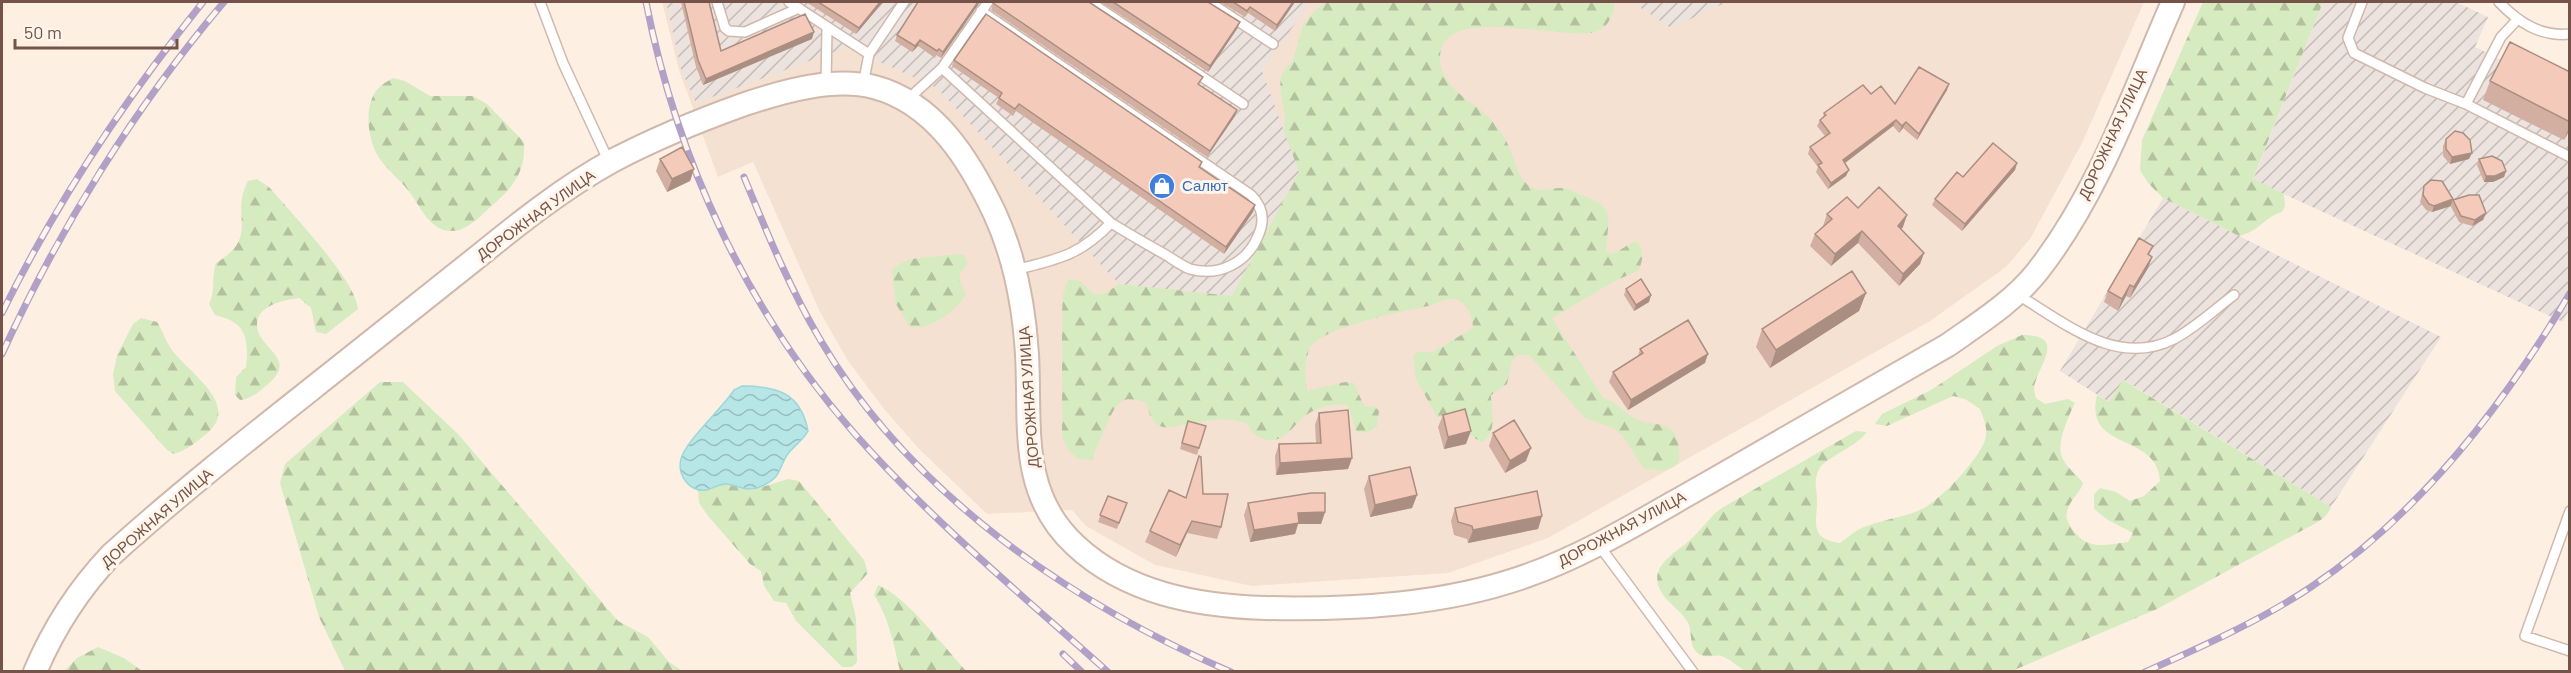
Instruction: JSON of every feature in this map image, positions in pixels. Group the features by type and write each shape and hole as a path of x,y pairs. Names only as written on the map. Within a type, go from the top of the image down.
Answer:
{"street":[{"name":"ДОРОЖНАЯ УЛИЦА","path":"35,672 64,612 85,583 118,548 544,205 609,163 723,112 765,98 826,85 863,85 879,88 906,101 938,125 967,162 1001,228 1015,270 1025,325 1029,436 1036,485 1043,505 1054,523 1091,559 1117,576 1157,592 1208,604 1282,609 1345,607 1443,597 1526,576 1598,544 1948,345 2016,294 2036,273 2086,196 2110,148 2173,2"}],"lane":[{"path":"540,2 563,63 609,163"},
{"path":"717,2 725,28 737,33 746,32 799,8"},
{"path":"789,2 869,54"},
{"path":"863,85 869,54 904,2"},
{"path":"906,101 942,68 988,2"},
{"path":"1090,2 1243,104"},
{"path":"1209,2 1273,44"},
{"path":"2362,2 2348,38 2354,52 2425,88 2466,104 2570,157"},
{"path":"2499,2 2518,19 2543,33 2570,34"},
{"path":"942,68 1111,223 1189,268 1205,271 1223,270 1239,262 1258,237 1262,224 1262,212 1258,202 1251,195 981,11"},
{"path":"2466,104 2501,37 2518,19"},
{"path":"826,85 827,28"},
{"path":"1015,270 1077,252 1094,241 1111,223"},
{"path":"2016,294 2098,342 2142,349 2175,338 2234,296"},
{"path":"2570,511 2525,636 2570,651"},
{"path":"1598,544 1693,672"}],"shaded area":[{"path":"662,2 2144,2 2082,143 2030,239 2006,267 1930,321 1548,538 1448,573 1252,586 1155,565 1086,526 1072,510 987,514 919,449 884,409 848,361 820,312 753,162 718,177 679,70"},
{"path":"666,2 1310,2 1262,71 1299,172 1232,296 1119,284 937,88 847,47 696,103 681,69"},
{"path":"1632,2 1727,2 1671,28"},
{"path":"2323,2 2456,2 2488,17 2475,47 2569,94 2569,310 2563,322 2253,180"},
{"path":"2163,198 2441,337 2331,507 2124,380 2109,402 2060,371"}],"green space":[{"path":"1326,2 1615,2 1608,23 1598,31 1583,34 1482,27 1461,31 1446,41 1440,58 1442,69 1452,87 1486,115 1502,133 1518,171 1528,185 1537,190 1565,188 1602,205 1608,217 1606,250 1611,254 1637,241 1640,245 1642,262 1639,270 1613,282 1552,318 1603,398 1613,402 1638,420 1663,426 1672,431 1679,450 1677,464 1667,470 1643,468 1623,436 1613,428 1585,418 1529,355 1518,355 1512,361 1507,384 1491,395 1491,432 1483,442 1456,424 1437,417 1416,379 1413,358 1417,352 1433,352 1473,328 1466,306 1459,300 1452,299 1348,326 1318,340 1309,348 1305,369 1307,391 1345,382 1354,383 1364,406 1375,407 1379,411 1377,426 1368,432 1358,433 1347,405 1315,410 1305,416 1283,437 1270,440 1256,436 1249,425 1226,419 1163,427 1152,419 1146,402 1128,399 1122,401 1114,411 1092,460 1078,459 1069,451 1062,437 1062,313 1063,294 1069,279 1083,283 1095,294 1108,291 1119,284 1232,296 1299,172 1284,131 1281,75 1293,60 1303,25 1314,11"},
{"path":"2203,2 2323,2 2253,179 2284,194 2285,206 2282,212 2252,231 2239,236 2163,198 2148,183 2140,170 2142,140"},
{"path":"393,78 405,81 430,96 473,96 487,104 524,142 521,168 514,182 504,195 464,228 444,230 431,222 374,148 368,121 370,104 377,90"},
{"path":"257,179 269,187 334,264 354,296 358,309 326,334 316,332 311,308 299,298 277,303 263,311 257,323 258,331 276,356 279,369 276,376 258,393 240,400 235,395 236,377 246,367 246,340 239,327 215,315 209,304 216,263 230,253 237,244 241,234 243,193 248,181"},
{"path":"964,255 968,262 960,274 960,281 966,295 955,308 934,323 910,327 896,304 892,271 912,259"},
{"path":"141,318 157,322 172,350 210,391 216,402 218,413 215,424 205,435 174,454 167,450 115,391 113,375 117,355 133,324"},
{"path":"2022,335 2035,336 2043,339 2047,344 2045,358 2034,385 2036,398 2045,404 2068,399 2075,403 2064,430 2061,451 2066,464 2083,483 2068,508 2067,516 2072,529 2084,541 2097,545 2128,542 2133,533 2108,520 2094,509 2094,494 2100,488 2116,492 2130,501 2144,496 2160,481 2156,466 2147,455 2110,434 2101,426 2096,413 2097,395 2109,402 2123,380 2331,507 2329,511 2316,523 2157,609 2012,671 1745,671 1724,657 1705,656 1695,651 1687,621 1663,595 1658,585 1659,570 1668,558 1691,539 1720,509 1856,431 1867,432 1856,443 1822,465 1817,473 1816,527 1818,533 1830,541 1840,543 1863,527 1910,514 1932,503 1951,486 1984,443 1986,432 1980,409 1965,399 1953,396 1887,426 1875,424 1882,414 1931,390 1997,346"},
{"path":"380,382 403,382 459,435 618,621 648,637 669,662 683,671 345,671 319,617 280,483 285,464"},
{"path":"788,479 799,481 864,560 868,573 850,593 856,618 857,662 852,667 842,667 796,621 786,603 774,601 764,586 761,571 750,564 699,503 698,489 707,490 719,484 729,484 752,490"},
{"path":"878,585 888,590 912,610 966,671 900,671 887,622 874,595"},
{"path":"98,647 124,658 142,671 64,671 77,658"}],"water":[{"path":"742,386 766,388 786,394 800,408 808,431 787,455 776,476 762,486 748,489 724,484 706,490 694,488 686,481 681,471 680,465 684,451 734,390"}],"building":[{"path":"684,2 709,2 721,51 805,14 814,32 706,79 698,60"},
{"path":"818,2 880,2 859,28"},
{"path":"918,2 978,2 943,52 939,49 937,51 920,40 915,46 897,35"},
{"path":"994,2 1089,2 1203,77 1198,84 1237,110 1210,151"},
{"path":"1113,2 1208,2 1240,22 1210,66"},
{"path":"1233,2 1293,2 1277,25 1250,7 1247,11"},
{"path":"986,14 1202,162 1199,167 1255,205 1226,247 1019,104 1015,109 999,98 1002,93 954,60"},
{"path":"2510,42 2570,72 2570,122 2490,81"},
{"path":"1919,67 1949,84 1919,134 1906,122 1902,126 1896,120 1843,160 1849,170 1831,183 1818,165 1822,163 1810,147 1830,133 1820,120 1826,115 1824,113 1863,85 1871,94 1881,86 1895,104"},
{"path":"2455,131 2463,133 2470,140 2472,153 2452,157 2446,149 2446,139"},
{"path":"1993,143 2017,163 1965,224 1935,199 1957,172 1963,177"},
{"path":"682,147 694,169 672,179 660,159"},
{"path":"2492,156 2502,161 2506,171 2495,176 2486,176 2479,159"},
{"path":"2431,180 2442,181 2453,199 2434,206 2429,204 2423,195 2424,186"},
{"path":"1879,187 1907,215 1898,226 1924,253 1903,274 1862,231 1835,254 1815,234 1832,219 1827,214 1847,197 1858,208"},
{"path":"2469,195 2479,195 2486,213 2475,220 2461,216 2453,200"},
{"path":"2139,238 2153,246 2148,254 2152,257 2134,287 2130,285 2122,299 2108,291"},
{"path":"1852,271 1866,293 1776,350 1762,329"},
{"path":"1641,279 1651,295 1636,305 1626,289"},
{"path":"1688,320 1708,354 1631,400 1613,372 1643,353 1640,349"},
{"path":"1465,409 1471,431 1448,437 1443,415"},
{"path":"1348,410 1352,458 1280,463 1279,444 1321,443 1319,413"},
{"path":"1514,420 1531,448 1510,461 1493,433"},
{"path":"1188,421 1206,426 1199,448 1182,443"},
{"path":"1199,456 1201,457 1203,494 1228,494 1221,527 1192,521 1180,545 1150,531 1169,490 1186,498"},
{"path":"1410,467 1417,495 1375,505 1369,476"},
{"path":"1537,491 1542,516 1473,530 1472,526 1458,522 1455,508"},
{"path":"1311,493 1325,493 1325,512 1298,513 1299,523 1254,530 1248,503"},
{"path":"1108,496 1127,503 1119,523 1100,515"}],"railway":[{"path":"2,313 23,271 94,152 146,76 203,2"},
{"path":"2,354 48,261 101,170 160,84 224,2"},
{"path":"646,2 659,61 697,176 749,285 781,336 816,386 883,465 977,556 1108,672"},
{"path":"744,177 789,281 821,341 858,396 901,448 948,495 1000,538 1055,577 1112,613 1231,672"},
{"path":"2145,672 2230,633 2292,599 2351,558 2388,526 2457,455 2488,416 2517,376 2570,293"},
{"path":"1063,654 1082,672"}],"place":[{"name":"Салют","path":"1162,186"}]}
